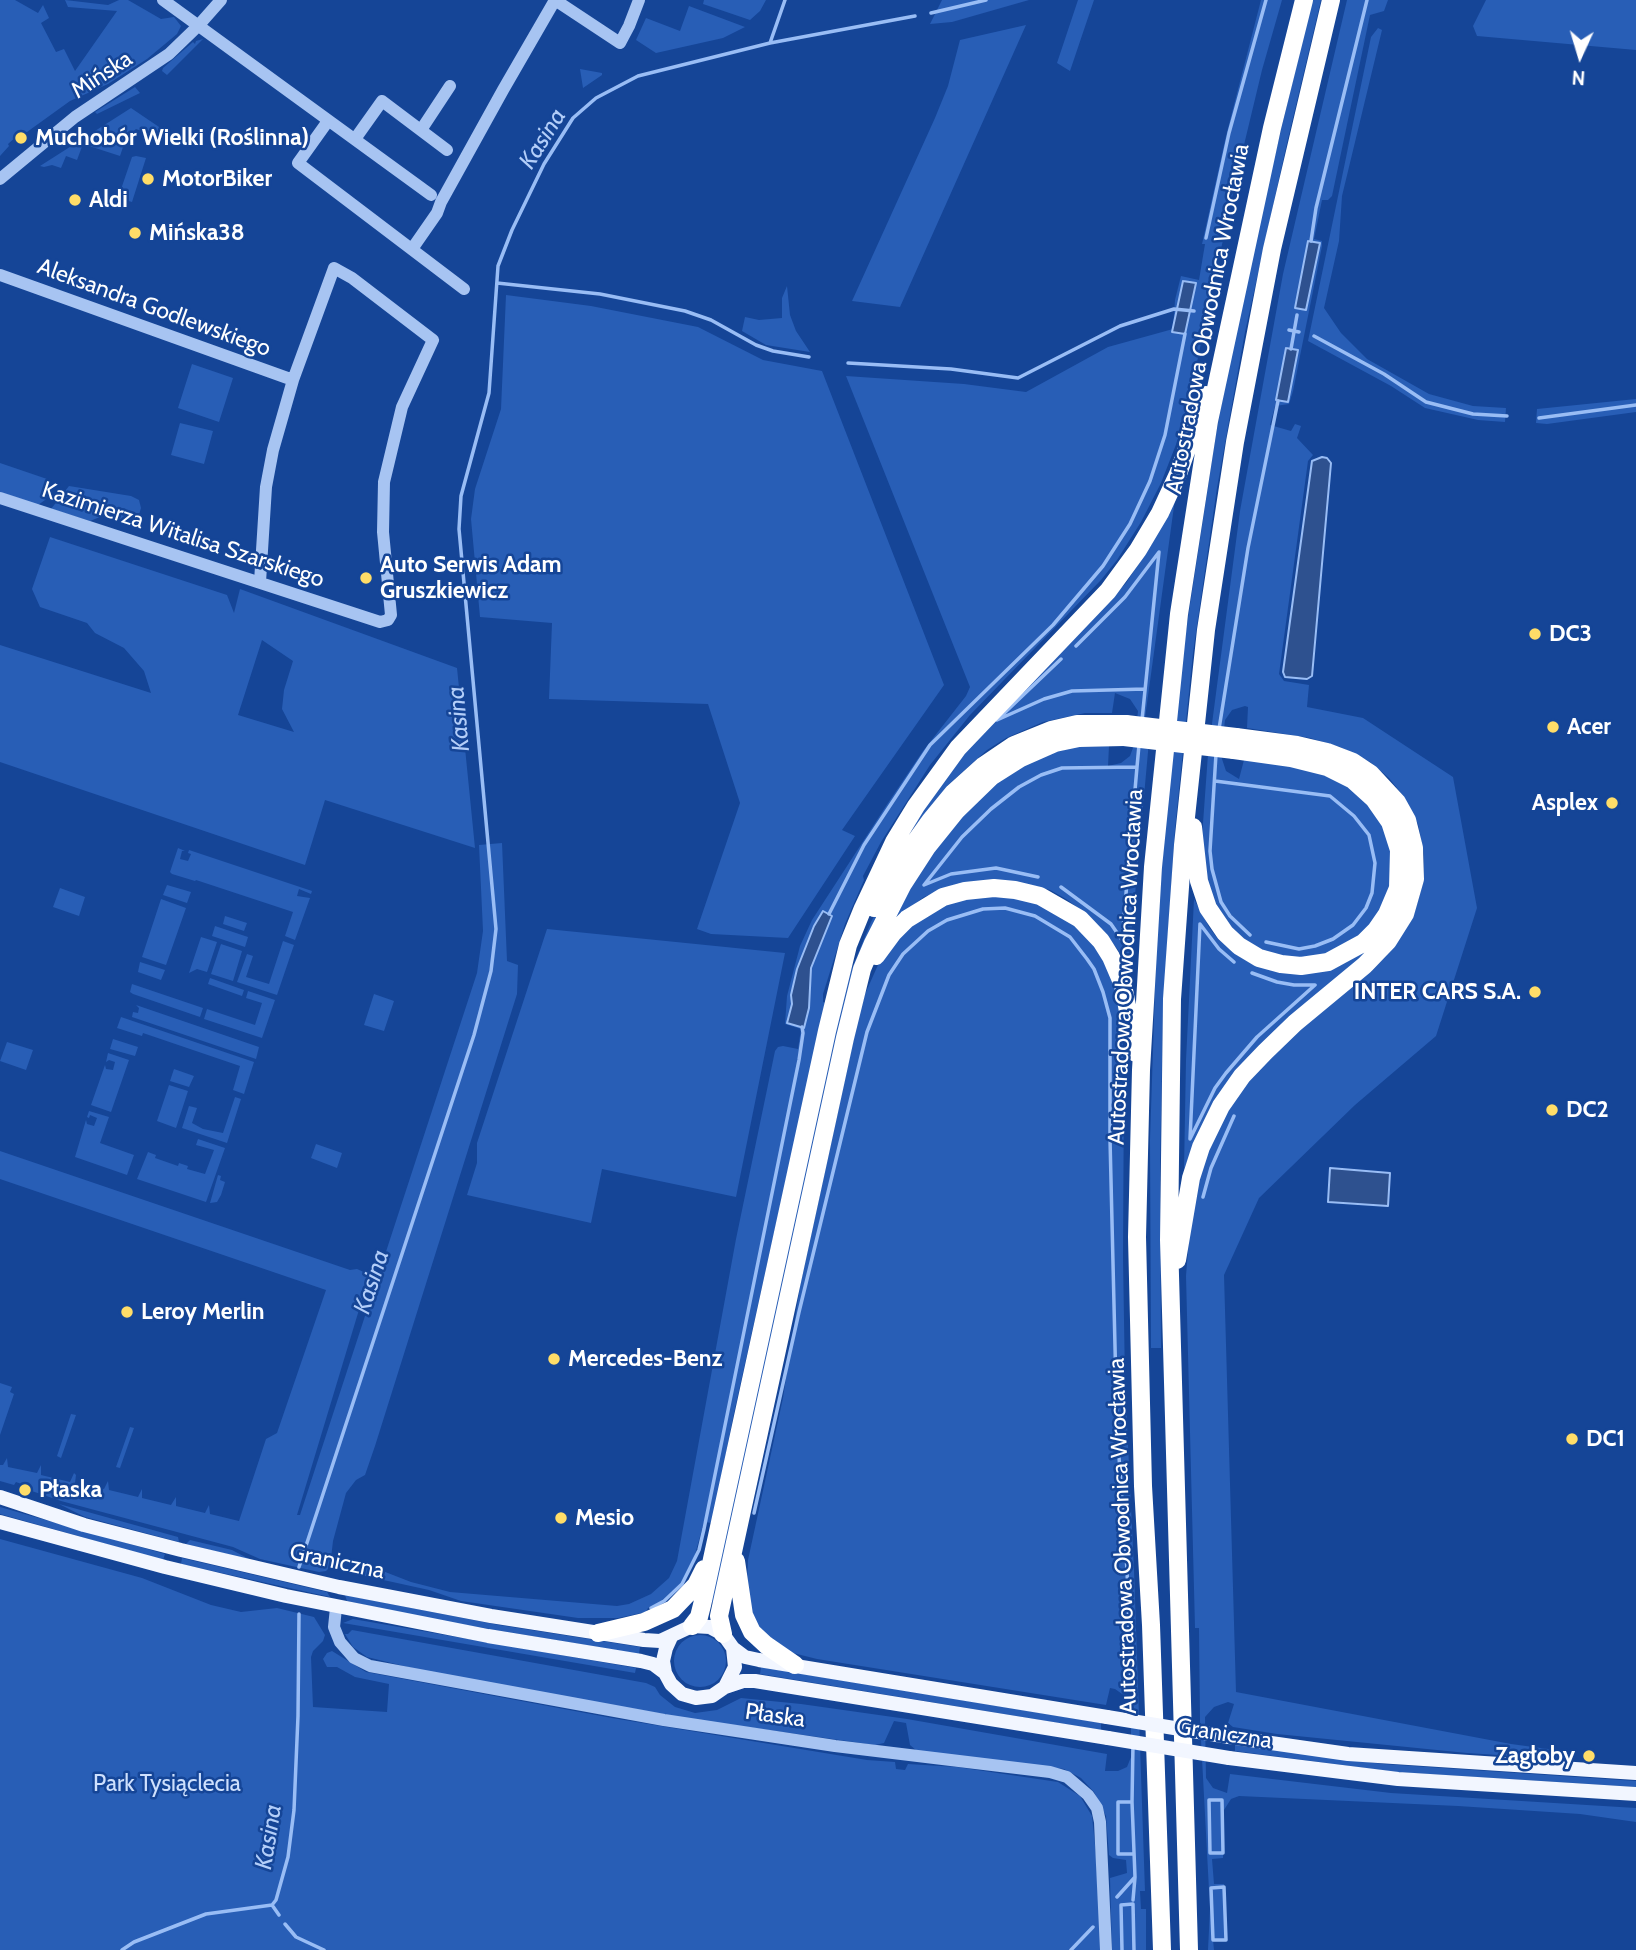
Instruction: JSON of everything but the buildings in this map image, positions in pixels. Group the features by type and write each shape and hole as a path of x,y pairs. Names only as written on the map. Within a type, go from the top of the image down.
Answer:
{"highway":[{"name":"Autostradowa Obwodnica Wrocławia","path":"1162,1950 1143,1472 1137,1237 1141,1070 1154,854 1177,626 1219,367 1272,128 1304,0"},
{"path":"1189,1950 1169,1217 1172,999 1189,785 1206,630 1244,387 1272,249 1331,0"},
{"path":"692,1626 701,1611 823,1048 848,945 868,895 894,842 916,806 971,733 1108,591 1150,532 1178,474 1200,409 1219,367"},
{"path":"840,981 875,906 897,867 930,821 967,780 1006,750 1042,733 1077,724 1235,743 1297,745 1353,762 1371,774 1397,802 1407,820 1414,848 1415,879 1405,914 1388,941 1365,965 1265,1052 1242,1076 1221,1106 1206,1136 1191,1178 1171,1301"},
{"path":"728,1641 719,1616 852,1007 867,957 898,892 940,830 977,790 1013,762 1047,746 1125,730"},
{"path":"1189,785 1195,858 1204,899 1213,918 1232,940 1259,958 1301,966 1336,959 1363,943 1382,923 1398,888 1399,850 1386,814 1360,785 1336,771 1235,743"},
{"path":"852,1007 884,944 919,910 943,897 965,891 994,888 1015,890 1040,896 1062,907 1080,919 1101,941 1123,985 1133,1044 1141,1070"},
{"path":"598,1633 644,1622 673,1609 696,1585 716,1543"},
{"path":"734,1547 744,1615 752,1632 795,1665"}],"main road":[{"name":"Graniczna","path":"0,1497 84,1525 312,1581 491,1616 598,1633 660,1641 671,1637"},
{"name":"Graniczna","path":"0,1522 165,1567 336,1608 641,1661 653,1664 665,1673"},
{"path":"692,1626 710,1627 728,1641 735,1667 725,1687 712,1696 696,1698 682,1694 671,1684 665,1673 663,1661 671,1637 692,1626"},
{"name":"Graniczna","path":"728,1641 745,1657 1228,1737 1348,1754 1636,1773"},
{"name":"Graniczna","path":"725,1687 743,1681 755,1681 1229,1758 1398,1779 1636,1794"}],"street":[{"path":"163,0 326,124 355,139 431,195"},
{"name":"Mińska","path":"0,179 75,117 169,54 221,0"},
{"path":"412,249 437,213 555,0 620,43 639,0"},
{"path":"421,130 450,86"},
{"path":"355,139 382,101 447,150"},
{"path":"326,124 298,163 464,289"},
{"name":"Kazimierza Witalisa Szarskiego","path":"0,498 380,622 388,620 391,615 383,532 384,482 402,407 433,340 352,278 334,268 293,380"},
{"name":"Aleksandra Godlewskiego","path":"0,275 293,380"},
{"path":"260,582 266,487 273,450 293,380"},
{"name":"Płaska","path":"336,1608 334,1627 340,1642 354,1658 370,1666 664,1720 779,1738 1050,1772 1066,1777 1088,1795 1099,1814 1106,1950"}],"green space":[{"path":"0,0 15,0 38,13 43,5 49,18 41,23 56,52 64,49 75,71 117,11 68,7 65,0 108,5 119,0 128,0 161,19 174,17 181,26 177,34 147,59 108,84 70,101 27,132 18,135 0,156"},
{"path":"704,0 766,0 760,11 750,20 703,4"},
{"path":"942,0 1029,0 952,22 930,24"},
{"path":"1078,0 1094,0 1070,71 1057,63"},
{"path":"1261,0 1282,0 1237,174 1187,409 1177,442 1161,483 1117,560 1101,580 970,715 930,765 881,842 863,876 864,880 845,924 823,994 825,1003 712,1523 704,1522 694,1558 681,1584 646,1612 618,1618 578,1618 461,1601 429,1590 356,1574 352,1568 357,1561 411,1582 450,1592 617,1606 629,1604 651,1594 669,1578 677,1561 736,1239 775,1051 783,1046 798,1049 801,1029 785,1024 787,996 800,946 812,920 888,803 970,687 846,376 964,384 1026,392 1108,347 1173,329 1175,300 1181,276 1199,280 1205,244 1202,244"},
{"path":"1312,0 1321,0 1245,332 1217,488 1193,653 1175,829 1163,1007 1161,1348 1151,1348 1150,1140 1157,927 1171,757 1186,631 1216,434 1236,329"},
{"path":"1347,0 1388,0 1384,11 1370,15 1332,196 1328,200 1322,200 1314,239 1322,241 1322,246 1293,391 1289,404 1275,406 1270,425 1291,431 1295,424 1301,426 1297,438 1313,455 1308,461 1279,674 1284,681 1309,685 1307,707 1363,718 1453,777 1477,908 1436,1036 1355,1105 1259,1198 1224,1275 1236,1692 1511,1744 1563,1751 1572,1757 1559,1759 1467,1753 1233,1727 1228,1723 1234,1704 1228,1702 1214,1707 1205,1717 1206,1778 1213,1788 1227,1793 1230,1774 1391,1793 1636,1808 1636,1822 1580,1814 1458,1806 1239,1796 1231,1799 1224,1810 1223,1858 1212,1859 1214,1884 1224,1884 1226,1940 1213,1940 1214,1950 1208,1950 1210,1909 1200,1721 1199,1628 1195,1628 1186,1276 1191,1212 1203,1161 1223,1118 1244,1087 1275,1052 1367,971 1371,972 1388,954 1413,918 1424,880 1424,854 1418,824 1404,797 1389,778 1370,762 1340,747 1310,738 1247,728 1248,707 1245,706 1232,710 1225,720 1221,756 1226,771 1239,779 1244,760 1255,759 1321,772 1358,792 1383,824 1390,846 1390,884 1378,915 1362,934 1327,954 1288,958 1263,951 1235,933 1218,913 1206,880 1202,837 1208,754 1240,511 1283,274","holes":["1308,241 1320,244 1306,309 1295,307"]},
{"path":"1486,0 1636,0 1636,50 1477,36 1473,26"},
{"path":"689,6 745,27 723,38 656,53 636,40 646,18 680,31"},
{"path":"1026,25 900,307 852,301 935,118 948,86 960,40"},
{"path":"1378,28 1382,30 1342,196 1339,241 1324,308 1341,333 1367,359 1429,394 1473,406 1506,408 1505,422 1478,420 1425,408 1391,386 1308,341 1371,37"},
{"path":"203,39 167,75 162,71 193,42 195,44"},
{"path":"580,69 602,73 602,75 583,88"},
{"path":"135,87 140,93 97,114 95,112"},
{"path":"131,108 162,129 156,136 136,129 126,138 120,156 83,144 77,160 66,156 61,168 52,165 40,166"},
{"path":"132,157 146,158 132,202 118,198"},
{"path":"787,286 790,315 796,331 810,352 766,345 742,331 745,317 759,320 782,318 782,298"},
{"path":"506,295 591,306 698,327 763,360 822,371 944,685 842,830 855,836 788,938 711,934 697,929 740,803 708,704 549,699 552,623 480,617 471,519 475,489 501,409"},
{"path":"192,364 233,378 219,422 178,408"},
{"path":"1636,399 1636,412 1547,424 1536,423 1537,409"},
{"path":"180,423 213,431 204,464 171,455"},
{"path":"0,463 51,482 52,489 45,500 38,505 0,492"},
{"path":"69,486 131,496 139,500 141,508 136,525 105,515 90,521 51,509"},
{"path":"1175,499 1145,718 1151,719 1128,972 1118,950 1089,916 1050,890 1035,886 992,880 954,885 924,897 893,918 922,866 976,800 1013,769 1067,747 1109,746 1108,766 1121,763 1130,756 1138,711 1130,699 1115,693 1112,713 1085,713 1043,722 1006,738 987,750 948,785 900,845 950,767 1126,583 1151,545"},
{"path":"50,537 227,595 234,613 240,589 457,668 475,848 325,800 305,865 0,762 0,645 151,693 144,671 124,648 95,633 87,623 40,607 32,589","holes":["262,640 293,661 284,690 282,709 294,732 238,715"]},
{"path":"1249,743 1295,749 1327,757 1349,766 1374,783 1392,805 1401,822 1409,858 1407,885 1395,918 1376,945 1355,967 1352,965 1292,1016 1259,1047 1229,1081 1207,1117 1184,1169 1194,899 1218,939 1240,957 1254,965 1275,971 1303,973 1331,969 1347,962 1346,959 1371,942 1394,909 1403,878 1404,853 1398,830 1392,815 1372,789 1337,766 1303,756 1248,748"},
{"path":"1000,764 880,918 715,1603 709,1602 842,997 850,973 871,922 891,884"},
{"path":"502,843 507,961 518,965 517,994 375,1446 365,1475 356,1480 346,1493 333,1541 330,1567 319,1572 260,1559 233,1547 61,1501 23,1488 24,1485 16,1482 14,1485 0,1481 0,1465 3,1465 7,1458 8,1467 37,1473 41,1465 41,1475 70,1482 74,1473 75,1483 104,1489 108,1481 109,1490 138,1497 142,1489 142,1498 171,1505 176,1497 176,1506 205,1513 209,1505 210,1514 239,1521 266,1439 277,1433 326,1290 0,1179 0,1151 350,1270 357,1269 366,1273 368,1280 297,1515 300,1515 477,973 483,931 479,845"},
{"path":"178,848 185,851 182,851 180,859 188,861 191,854 188,853 189,850 312,891 311,894 299,889 297,896 310,898 295,940 285,936 293,912 172,874 170,872"},
{"path":"167,885 191,892 187,903 163,895"},
{"path":"60,888 85,897 79,916 53,907"},
{"path":"992,896 1039,904 1074,925 1085,935 1103,957 1115,981 1122,1024 1125,1382 1145,1891 1140,1891 1141,1909 1146,1909 1146,1950 1112,1950 1110,1878 1127,1873 1126,1860 1109,1855 1106,1816 1094,1792 1081,1778 1064,1769 917,1751 910,1745 906,1723 894,1721 884,1743 875,1745 690,1719 428,1672 367,1657 353,1647 345,1634 352,1630 646,1683 655,1687 660,1695 675,1707 695,1713 717,1710 741,1698 801,1704 907,1719 1107,1754 1105,1771 1118,1771 1127,1767 1131,1757 1131,1709 1125,1696 1115,1689 1110,1688 1106,1705 793,1653 763,1633 753,1618 747,1582 748,1560 783,1398 800,1286 865,994 878,965 899,936 932,911 955,901"},
{"path":"161,899 186,908 166,965 142,957"},
{"path":"225,916 247,923 244,931 223,924"},
{"path":"215,926 248,937 245,947 212,936"},
{"path":"547,929 785,953 736,1197 602,1169 591,1223 467,1195 477,1163 477,1143"},
{"path":"201,937 217,942 207,972 197,969 189,973"},
{"path":"283,941 294,945 277,995 237,982 247,954 253,956 246,977 269,984"},
{"path":"221,944 242,951 233,981 211,974"},
{"path":"140,962 165,970 161,980 138,972"},
{"path":"210,978 244,990 242,996 208,984"},
{"path":"132,984 203,1008 200,1017 133,994 130,992"},
{"path":"248,991 275,1000 262,1038 204,1019 207,1009 255,1025 262,1003 246,998"},
{"path":"374,994 394,1001 384,1031 364,1025"},
{"path":"136,1005 259,1047 256,1059 132,1017 133,1012 138,1013 139,1008"},
{"path":"121,1017 254,1062 244,1094 233,1090 240,1066 143,1033 142,1036 117,1028"},
{"path":"113,1039 138,1047 135,1056 110,1049"},
{"path":"7,1042 33,1050 26,1070 0,1061"},
{"path":"108,1053 129,1060 111,1112 91,1105 105,1065 106,1069 113,1070 115,1062 106,1062"},
{"path":"174,1069 194,1076 189,1087 170,1081"},
{"path":"169,1085 188,1091 176,1128 157,1121"},
{"path":"235,1097 241,1099 227,1143 182,1128 189,1106 197,1108 192,1123 203,1129 223,1133"},
{"path":"89,1111 109,1117 100,1143 134,1155 127,1175 75,1157 86,1120 87,1124 94,1126 97,1118 90,1115 87,1117"},
{"path":"198,1139 225,1148 206,1202 137,1179 148,1152 156,1155 155,1158 178,1166 179,1163 188,1166 187,1169 205,1174 214,1150 196,1145"},
{"path":"316,1144 342,1153 337,1168 311,1158"},
{"path":"218,1175 221,1176 220,1180 225,1182 217,1202 210,1203"},
{"path":"0,1383 12,1387 10,1392 14,1394 0,1435"},
{"path":"71,1414 76,1415 61,1458 57,1456"},
{"path":"130,1427 134,1428 120,1468 116,1467"},
{"path":"59,1504 178,1537 179,1542 85,1517"},
{"path":"0,1507 165,1554 163,1560 0,1514"},
{"name":"Park Tysiąclecia","path":"0,1539 142,1578 211,1605 241,1612 277,1608 314,1617 325,1635 311,1657 313,1707 387,1712 389,1684 355,1677 337,1667 327,1667 323,1659 332,1651 366,1672 612,1718 867,1760 895,1762 896,1769 905,1770 908,1764 957,1767 1058,1782 1080,1796 1092,1816 1101,1950 0,1950"},
{"path":"190,1540 232,1550 251,1560 186,1544"},
{"path":"182,1558 327,1592 330,1597 181,1564"},
{"path":"345,1595 499,1625 640,1647 639,1654 430,1619 347,1601"},
{"path":"353,1619 636,1668 635,1673 343,1623"},
{"path":"700,1635 710,1637 718,1643 724,1651 724,1671 718,1679 710,1685 700,1687 690,1685 682,1679 676,1671 674,1661 676,1651 682,1643 690,1637"},
{"path":"761,1667 1101,1723 1101,1730 760,1674"},
{"path":"1235,1745 1383,1764 1636,1781 1636,1787 1396,1772 1235,1751"}],"shaded area":[{"path":"1308,241 1320,243 1306,310 1295,308"},
{"path":"1183,281 1196,283 1185,334 1172,332"},
{"path":"1286,348 1298,350 1288,402 1276,400"},
{"path":"1322,457 1331,463 1312,676 1307,679 1285,677 1283,672 1312,461"},
{"path":"823,911 832,916 811,968 809,1008 804,1028 787,1023 792,1004 791,995 797,969"},
{"path":"1330,1168 1390,1173 1388,1206 1328,1202"}],"waterway":[{"name":"Kasina","path":"299,1567 474,1035 491,971 496,929 459,529 461,496 489,393 498,266 544,164 573,118 596,98 638,76 770,43 785,0"},
{"path":"931,13 986,0"},
{"path":"1206,238 1229,133 1266,0"},
{"path":"1311,241 1316,208 1367,0"},
{"path":"770,43 915,16"},
{"path":"497,283 600,294 685,311 711,320 756,345 809,357"},
{"path":"848,363 951,369 1018,378 1120,326 1174,309 1194,311"},
{"path":"1291,349 1297,315"},
{"path":"1289,330 1299,332"},
{"path":"829,914 864,845 930,745 1053,625 1103,566 1130,524 1150,481 1165,435 1185,334"},
{"path":"1314,336 1384,374 1426,402 1473,414 1507,416"},
{"path":"1219,729 1248,548 1278,401"},
{"path":"1539,418 1636,405"},
{"path":"1076,646 1125,597 1159,552 1142,720"},
{"path":"1061,659 997,720 1044,699 1072,691 1145,689"},
{"path":"1137,767 1139,745"},
{"path":"1216,754 1210,851 1212,869 1221,902 1230,916 1250,935"},
{"path":"1038,877 996,868 951,874 924,885 962,837 1019,787 1062,768 1137,767 1122,940 1111,924 1061,887"},
{"path":"1215,781 1330,796 1354,816 1369,835 1375,863 1372,893 1366,908 1353,925 1333,939 1315,946 1299,949 1266,942"},
{"path":"754,1513 799,1312 867,1032 889,975 903,954 928,931 947,920 983,909 1005,908 1035,916 1070,937 1087,959 1103,992 1110,1018 1117,1429 1127,1570 1132,1716"},
{"path":"1234,962 1219,949 1200,924 1190,1139 1215,1088 1226,1073 1257,1037 1315,985 1277,982 1252,973"},
{"path":"651,1608 664,1601 682,1584 699,1550 799,1060 802,1027"},
{"path":"1203,1197 1211,1168 1234,1116"},
{"name":"Kasina","path":"122,1950 134,1942 206,1914 272,1905 276,1900 288,1857 294,1810 299,1614"},
{"path":"1132,1802 1133,1745"},
{"path":"1209,1800 1222,1800 1223,1853 1210,1853 1209,1800"},
{"path":"1132,1854 1118,1854 1118,1802 1132,1802 1135,1877"},
{"path":"1117,1897 1135,1877 1133,1900"},
{"path":"1224,1887 1226,1940 1213,1940 1211,1888 1224,1887"},
{"path":"1122,1950 1121,1905 1133,1904 1134,1950"},
{"path":"272,1905 279,1915"},
{"path":"285,1924 296,1937 324,1950"},
{"path":"1071,1950 1093,1927"}],"place":[{"name":"Muchobór Wielki (Roślinna)","path":"21,138"},
{"name":"MotorBiker","path":"148,179"},
{"name":"Aldi","path":"75,200"},
{"name":"Mińska38","path":"135,233"},
{"name":"Auto Serwis Adam Gruszkiewicz","path":"366,578"},
{"name":"DC3","path":"1535,634"},
{"name":"Acer","path":"1553,727"},
{"name":"Asplex","path":"1612,803"},
{"name":"INTER CARS S.A.","path":"1535,992"},
{"name":"DC2","path":"1552,1110"},
{"name":"Leroy Merlin","path":"127,1312"},
{"name":"Mercedes-Benz","path":"554,1359"},
{"name":"DC1","path":"1572,1439"},
{"name":"Płaska","path":"25,1490"},
{"name":"Mesio","path":"561,1518"},
{"name":"Zagłoby","path":"1589,1756"}]}
